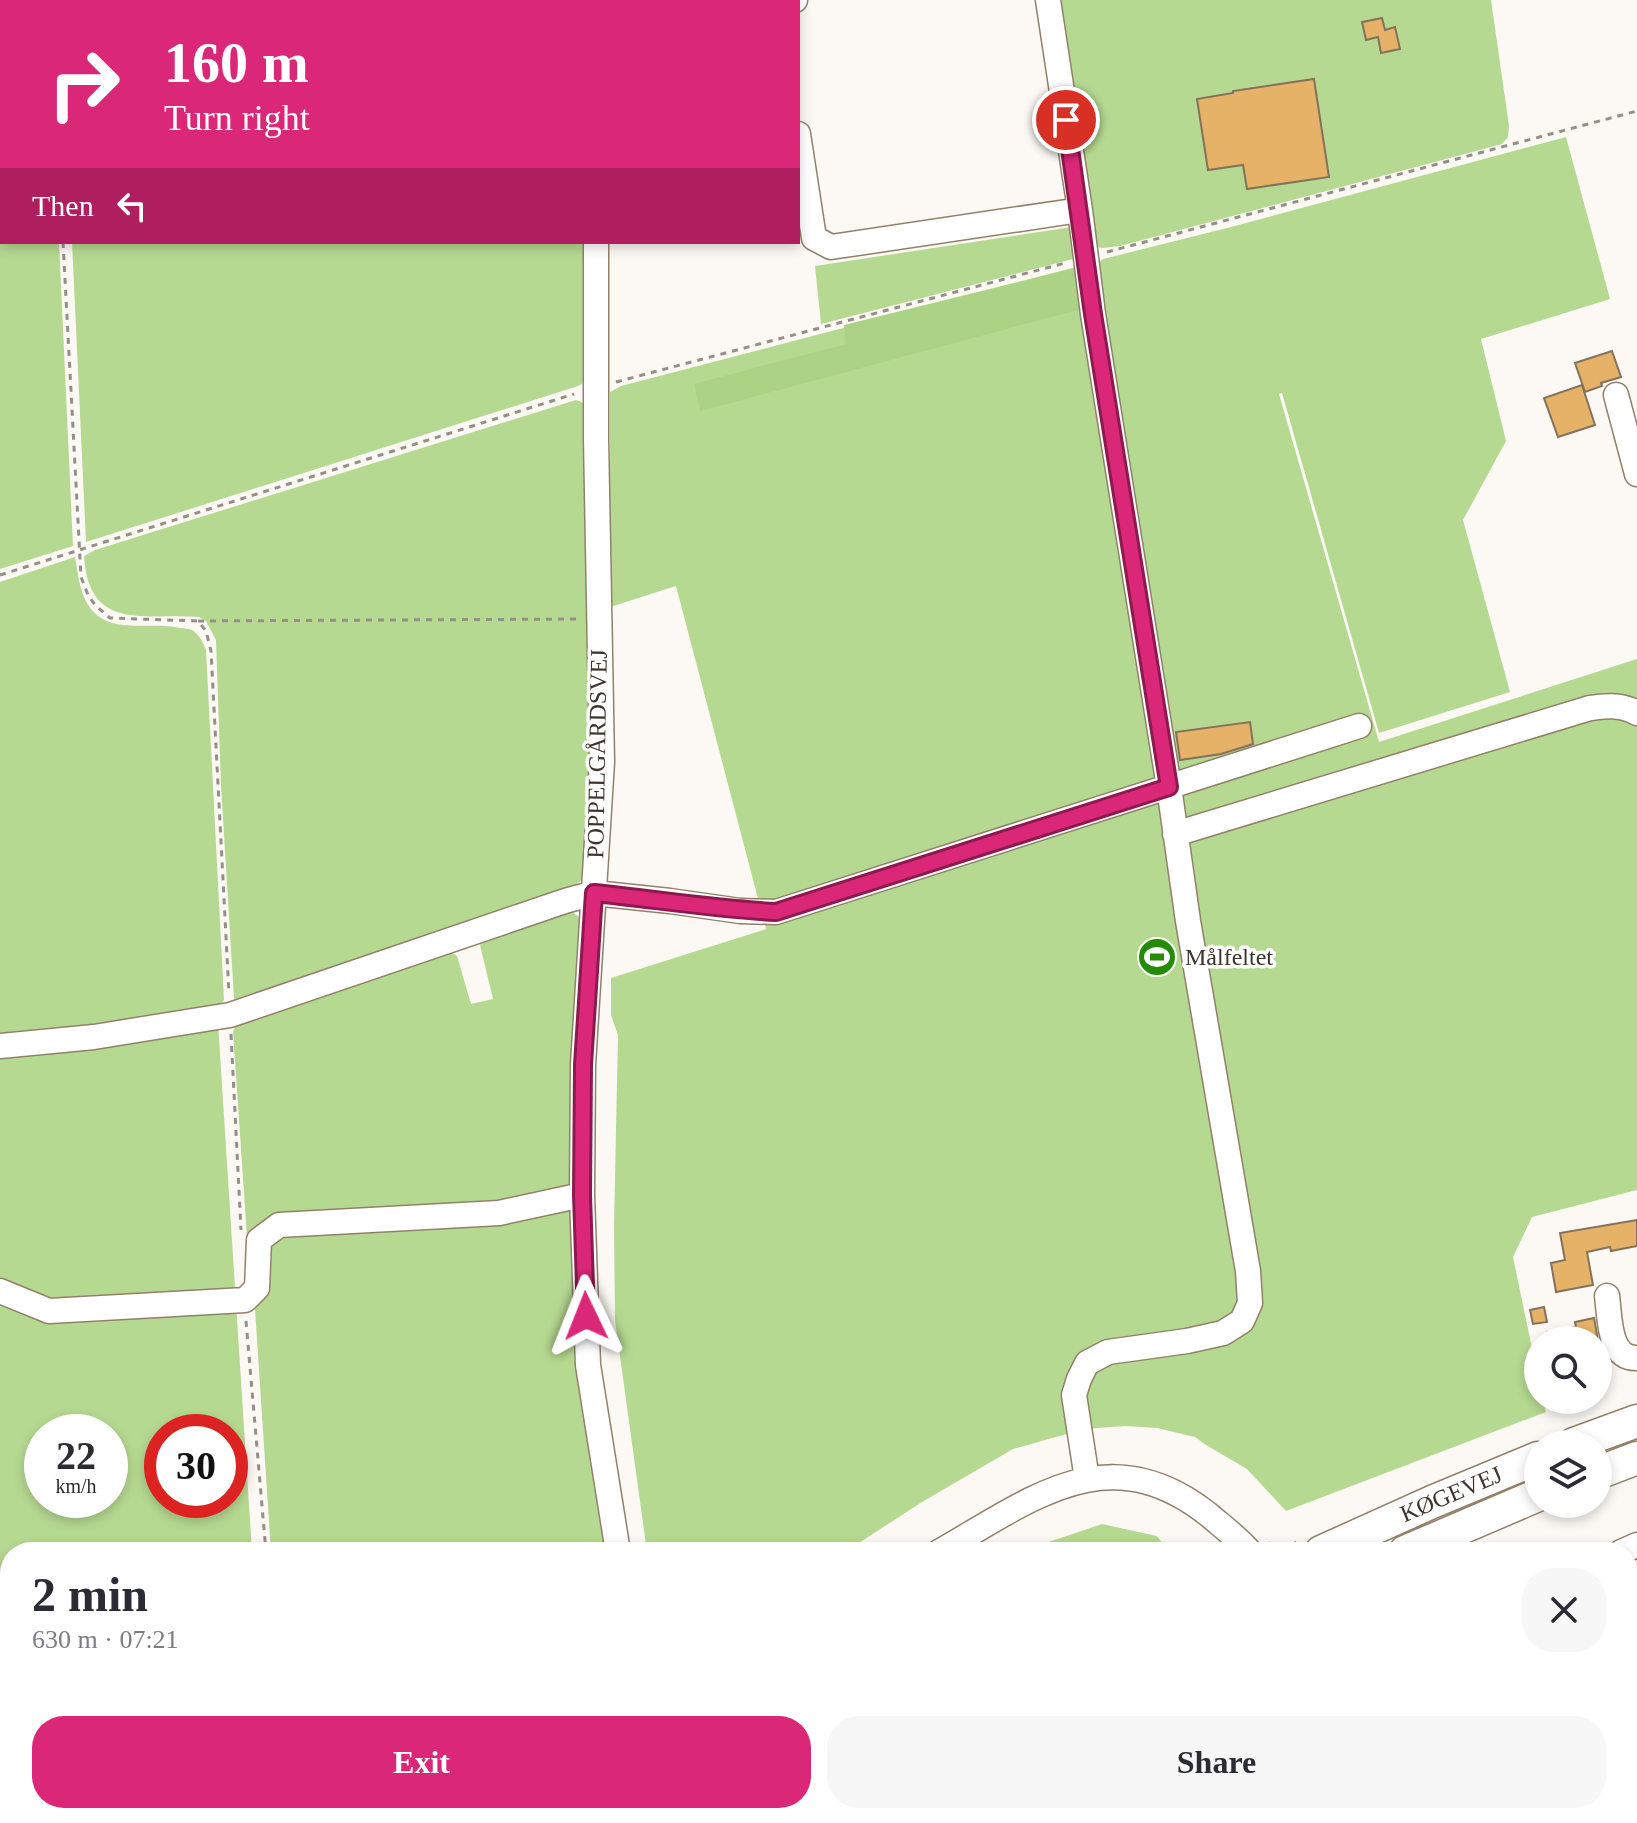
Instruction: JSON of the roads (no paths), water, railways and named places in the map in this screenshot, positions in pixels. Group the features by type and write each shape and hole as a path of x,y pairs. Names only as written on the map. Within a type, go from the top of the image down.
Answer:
{"main road":[{"path":"1612,1430 1637,1421"},
{"path":"1612,1468 1637,1458"},
{"name":"KØGEVEJ","path":"1342,1542 1524,1464"},
{"name":"KØGEVEJ","path":"1428,1542 1524,1501"}],"street":[{"path":"1048,0 1093,314 1188,921 1248,1271 1250,1303 1242,1321 1223,1333 1108,1352 1087,1363 1074,1395 1087,1479"},
{"path":"800,158 806,232 831,247 1080,210"},
{"name":"POPPELGÅRDSVEJ","path":"596,244 595,387 602,762 583,1065 582,1195 588,1365 616,1542"},
{"path":"1616,395 1637,474"},
{"path":"1175,834 1590,708 1615,705 1637,713"},
{"path":"0,1046 94,1037 230,1015 594,893 740,911 776,912 1359,726"},
{"path":"0,1291 49,1311 245,1300 257,1288 259,1240 279,1225 499,1213 582,1195"},
{"path":"1607,1296 1613,1337 1620,1353 1628,1358 1637,1358"},
{"path":"956,1542 1040,1494 1087,1479 1111,1477 1156,1483 1177,1493 1242,1542"},
{"path":"1196,1505 1220,1542"}],"place":[{"name":"Målfeltet","path":"1157,957"}]}
